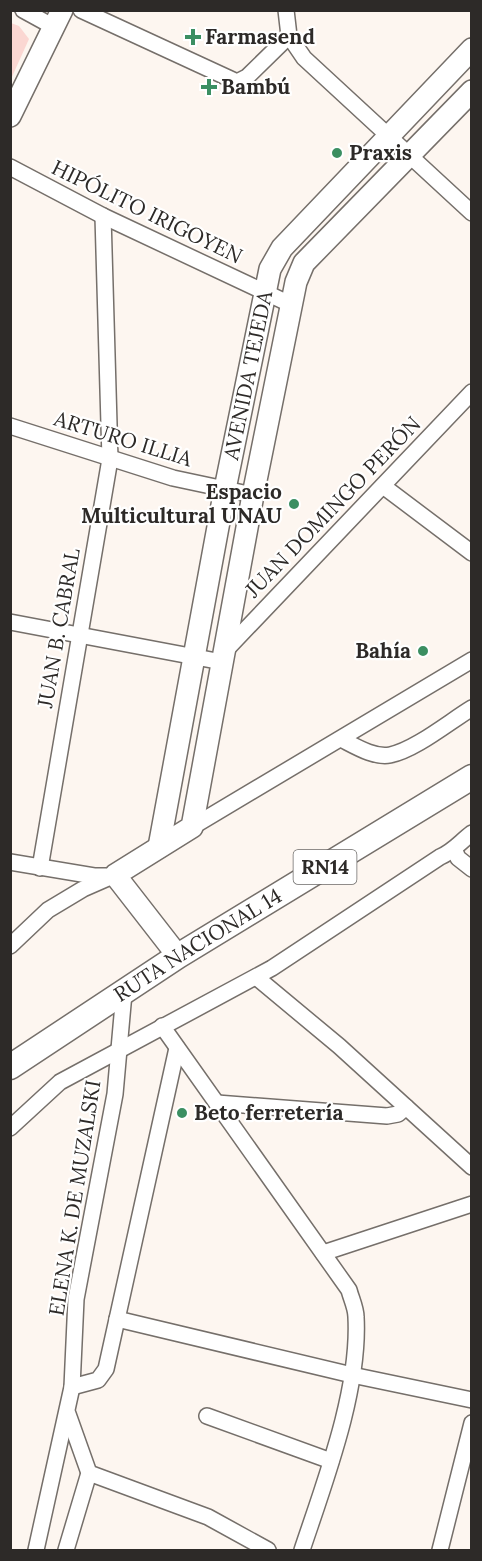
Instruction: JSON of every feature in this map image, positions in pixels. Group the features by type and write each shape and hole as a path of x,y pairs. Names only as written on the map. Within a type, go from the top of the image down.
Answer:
{"highway":[{"name":"RUTA NACIONAL 14","path":"10,1067 178,956 471,777"},
{"name":"RUTA NACIONAL 14","path":"10,1086 48,1044"}],"main road":[{"path":"10,116 58,19"},
{"name":"AVENIDA TEJEDA","path":"159,847 225,489 270,269 282,248 471,48"},
{"name":"AVENIDA TEJEDA","path":"192,827 253,495 296,282 304,263 471,91"},
{"path":"178,956 115,875 192,827"}],"street":[{"path":"23,10 58,19"},
{"path":"81,10 237,82 247,77 289,36"},
{"path":"286,10 289,36 304,58 471,213"},
{"name":"HIPÓLITO IRIGOYEN","path":"10,167 103,216 292,305"},
{"name":"JUAN B. CABRAL","path":"40,868 110,459 103,216"},
{"name":"JUAN DOMINGO PERÓN","path":"223,657 471,392"},
{"name":"ARTURO ILLIA","path":"10,426 173,478 253,495"},
{"path":"383,486 471,554"},
{"path":"10,622 194,657 223,657"},
{"path":"192,827 471,660"},
{"path":"341,739 368,752 388,756 408,747 471,708"},
{"path":"10,1128 60,1082 119,1048 256,977 440,857 455,850 460,841 471,833"},
{"path":"455,850 458,858 471,869"},
{"path":"10,862 94,876 115,875"},
{"path":"10,946 48,909 83,888 115,875"},
{"path":"256,977 406,1107 471,1167"},
{"name":"ELENA K. DE MUZALSKI","path":"36,1551 68,1413 72,1387 76,1299 115,1094 124,993"},
{"path":"162,1026 349,1290 356,1316 352,1375 331,1461 302,1551"},
{"path":"72,1387 98,1380 106,1370 177,1048"},
{"path":"217,1104 387,1116 398,1114 406,1107"},
{"path":"323,1253 471,1204"},
{"path":"117,1319 352,1375 471,1400"},
{"path":"66,1551 88,1473 68,1413"},
{"path":"207,1416 331,1461"},
{"path":"440,1551 471,1422"},
{"path":"88,1473 198,1514 268,1551"}],"shaded area":[{"path":"11,23 19,26 29,39 11,79"}],"place":[{"name":"Farmasend","path":"193,37"},
{"name":"Bambú","path":"209,87"},
{"name":"Praxis","path":"337,153"},
{"name":"Espacio Multicultural UNAU","path":"294,504"},
{"name":"Bahía","path":"423,651"},
{"name":"Beto ferretería","path":"182,1113"}]}
